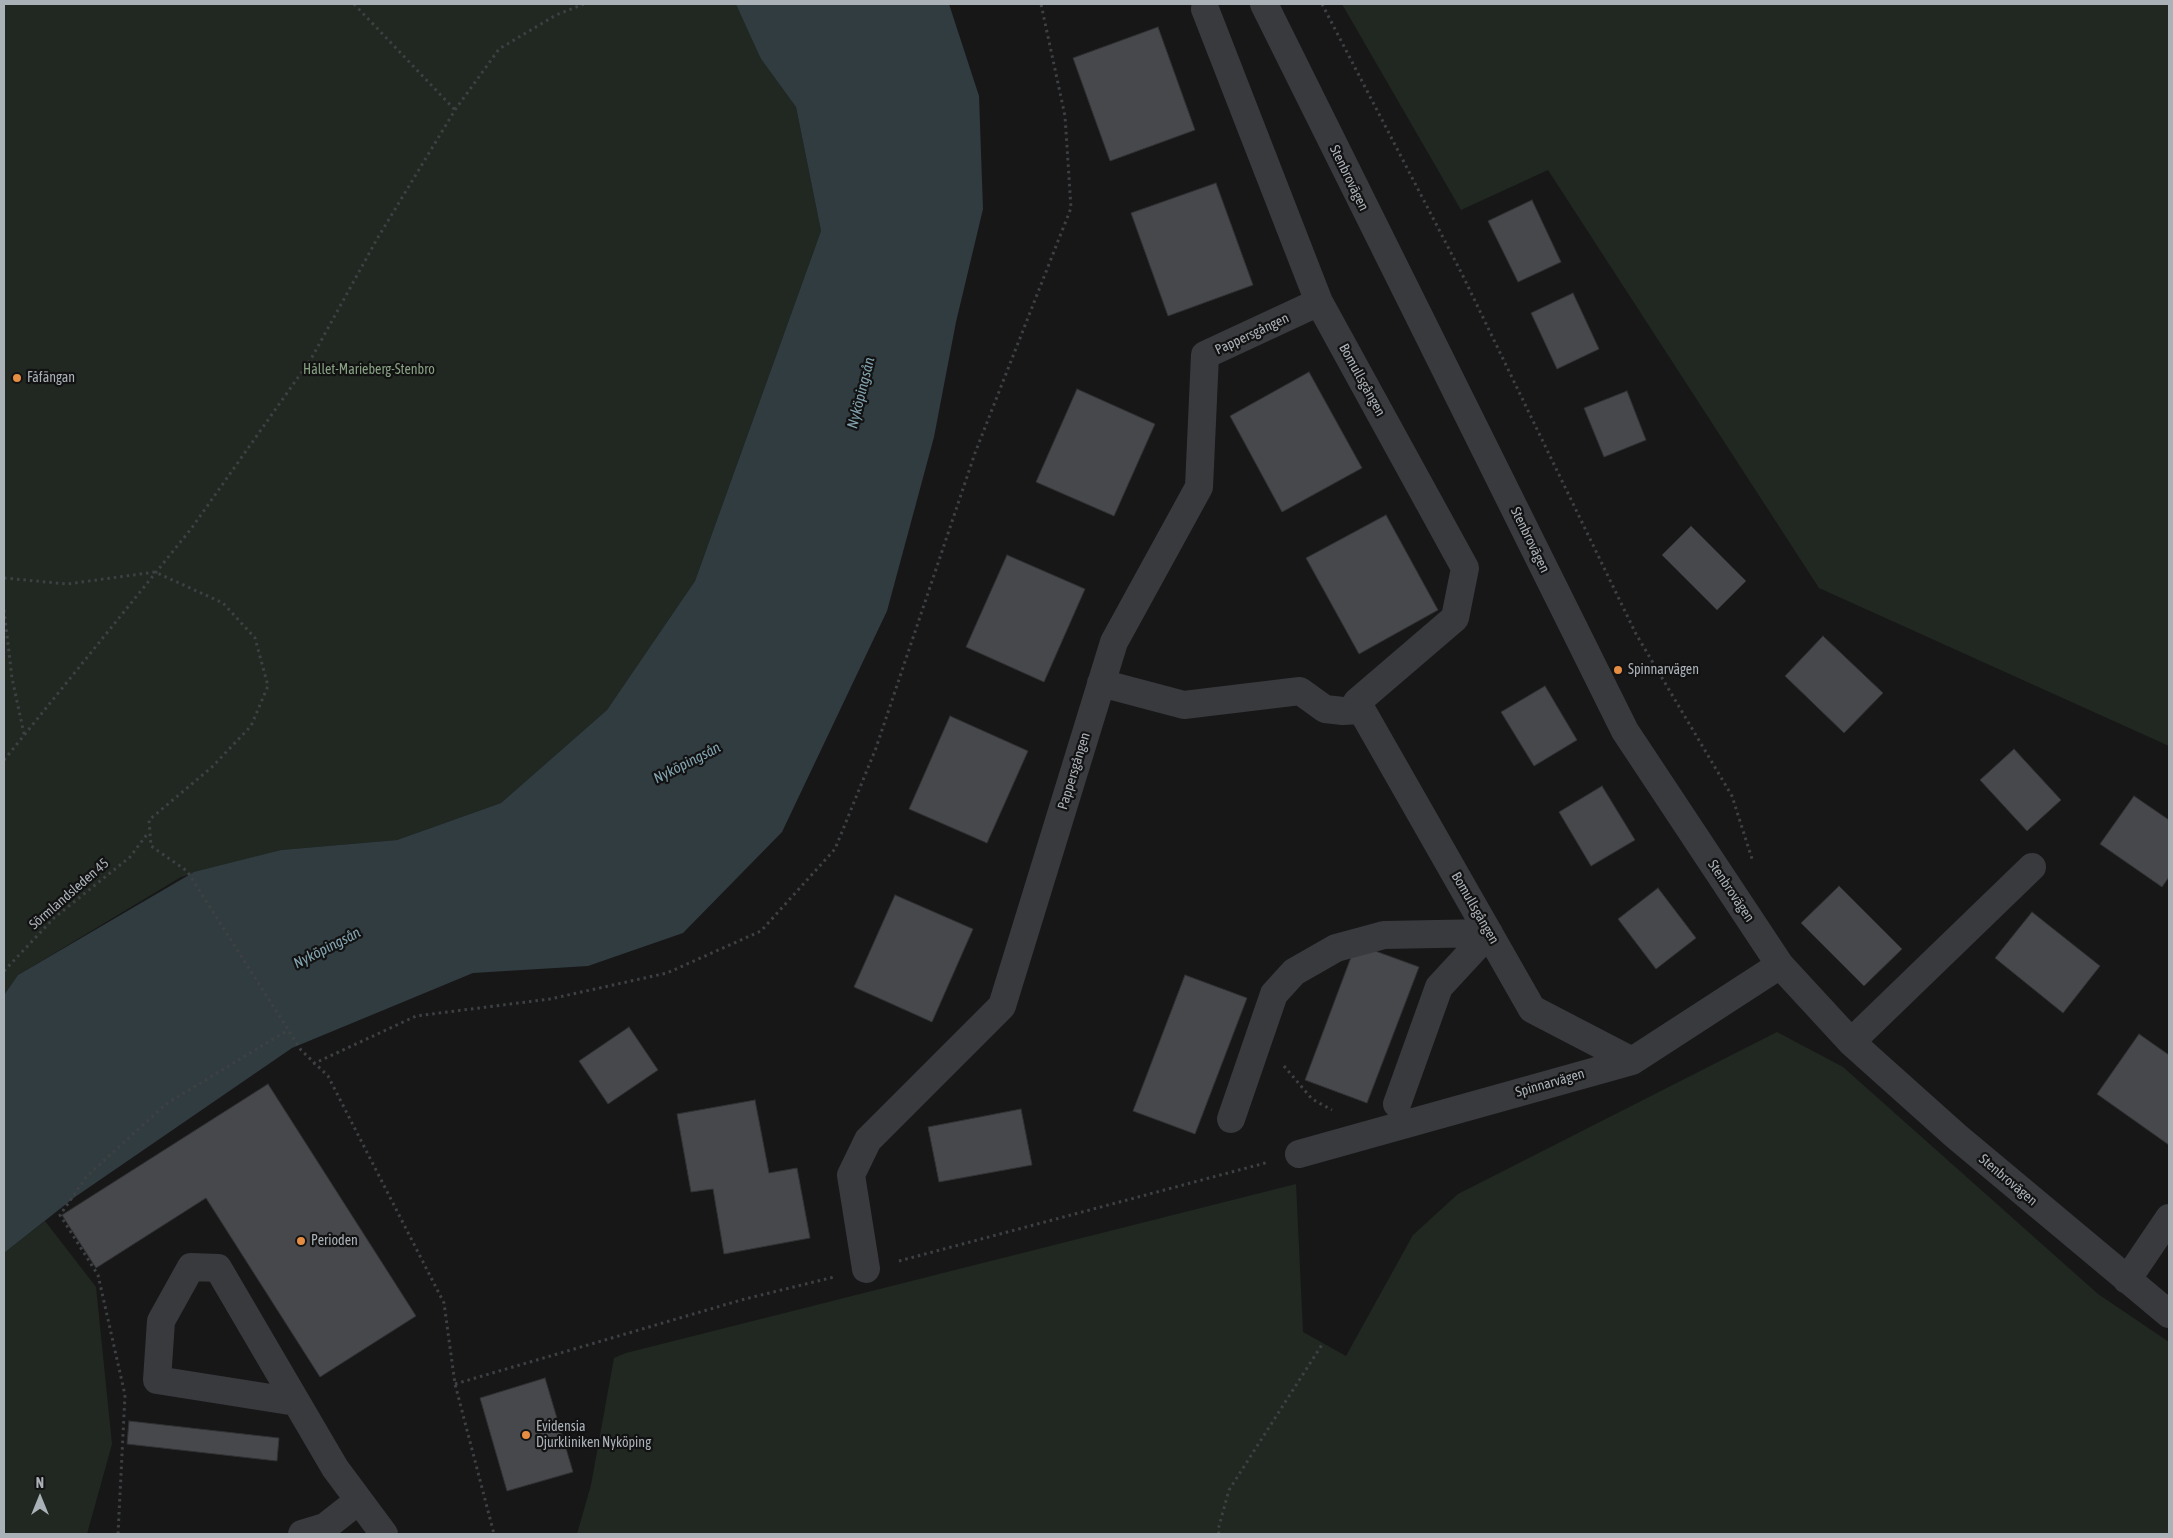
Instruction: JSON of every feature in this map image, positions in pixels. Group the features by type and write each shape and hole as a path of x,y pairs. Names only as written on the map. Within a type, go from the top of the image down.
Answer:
{"street":[{"name":"Stenbrovägen","path":"1264,4 1625,731 1780,965 1851,1042 1956,1136 2169,1314"},
{"name":"Bomullsgången","path":"1206,9 1319,302 1465,568 1455,618 1357,702 1532,1009 1632,1060"},
{"name":"Pappersgången","path":"866,1269 851,1175 868,1140 1002,1006 1114,642 1198,487 1206,356 1319,302"},
{"path":"1101,683 1184,705 1300,691 1325,709 1342,711 1361,710"},
{"path":"1851,1042 2032,868"},
{"path":"1231,1119 1274,994 1294,972 1336,948 1384,935 1489,934"},
{"path":"1397,1104 1439,987 1489,934"},
{"name":"Spinnarvägen","path":"1299,1154 1632,1060 1780,965"},
{"path":"2127,1280 2169,1218"},
{"path":"296,1402 158,1380 161,1321 191,1267 218,1268 335,1468 384,1534"},
{"path":"302,1534 325,1527 358,1501"}],"path":[{"path":"354,4 455,110"},
{"path":"4,760 191,529 311,358 377,239 455,110 499,49 556,15 584,4"},
{"path":"313,1064 416,1016 550,999 667,973 760,931 835,849 876,748 975,453 1071,208 1065,116 1042,4"},
{"path":"1322,4 1462,274 1636,634 1732,796 1755,867"},
{"path":"4,578 67,584 155,572"},
{"name":"Sörmlandsleden 45","path":"4,971 54,918 130,857 148,833 149,820 212,767 251,726 268,686 255,638 223,603 155,572"},
{"path":"4,610 12,678 24,735"},
{"path":"148,833 151,846 187,870 300,1050 328,1076 444,1303 455,1384 494,1534"},
{"path":"118,1534 125,1395 98,1275 60,1215 87,1176 166,1104 288,1030"},
{"path":"1257,1044 1287,1068 1312,1099 1335,1112"},
{"path":"1219,1534 1229,1490 1323,1343"}],"green space":[{"name":"Hållet-Marieberg-Stenbro","path":"4,4 744,4 761,59 796,107 821,231 695,581 607,710 501,803 397,840 281,850 181,877 18,975 4,995"},
{"path":"1342,4 2169,4 2169,746 1819,588 1548,170 1461,210"},
{"path":"1777,1032 1843,1067 2098,1294 2169,1342 2169,1534 577,1534 591,1485 614,1358 626,1353 1296,1184 1303,1332 1346,1356 1413,1235 1458,1194"},
{"path":"45,1221 96,1287 112,1444 87,1534 4,1534 4,1253"}],"water":[{"name":"Nyköpingsån","path":"736,4 949,4 979,96 983,209 956,322 934,437 887,611 782,832 683,933 588,966 473,973 292,1048 75,1197 4,1253 4,995 18,975 194,872 281,850 397,840 501,803 607,710 695,581 821,231 796,107 761,59"}],"building":[{"path":"1158,27 1195,130 1110,161 1073,58"},
{"path":"1216,183 1253,285 1168,316 1131,213"},
{"path":"1532,200 1561,262 1518,282 1488,221"},
{"path":"1573,293 1599,349 1557,369 1531,313"},
{"path":"1309,372 1362,468 1282,512 1230,416"},
{"path":"1077,389 1155,424 1114,516 1036,482"},
{"path":"1627,391 1646,440 1604,457 1584,408"},
{"path":"1386,515 1438,610 1359,654 1306,558"},
{"path":"1691,526 1746,581 1717,610 1662,555"},
{"path":"1007,555 1085,589 1044,682 966,647"},
{"path":"1823,636 1883,693 1844,733 1785,676"},
{"path":"1545,686 1577,740 1534,766 1501,712"},
{"path":"950,716 1028,751 987,843 909,809"},
{"path":"2014,749 2061,800 2027,831 1980,780"},
{"path":"1602,786 1635,840 1591,866 1559,812"},
{"path":"2134,796 2169,820 2169,877 2162,887 2100,844"},
{"path":"1839,886 1902,949 1864,986 1801,923"},
{"path":"1658,888 1696,938 1656,969 1618,919"},
{"path":"895,895 973,929 932,1022 854,987"},
{"path":"2032,912 2100,966 2063,1013 1995,958"},
{"path":"1356,944 1419,967 1367,1103 1305,1080"},
{"path":"1185,975 1247,998 1195,1134 1133,1111"},
{"path":"629,1027 658,1070 608,1104 579,1061"},
{"path":"2139,1034 2169,1055 2169,1145 2097,1094"},
{"name":"Perioden","path":"268,1084 416,1316 320,1377 206,1198 96,1268 62,1215"},
{"path":"755,1100 769,1173 797,1168 810,1238 724,1254 713,1189 691,1192 677,1114"},
{"path":"1021,1109 1032,1165 939,1182 928,1127"},
{"name":"Evidensia Djurkliniken Nyköping","path":"545,1378 573,1472 507,1491 480,1398"},
{"path":"129,1421 279,1438 277,1461 127,1444"}],"place":[{"name":"Fåfängan","path":"17,378"},
{"name":"Spinnarvägen","path":"1618,670"},
{"name":"Perioden","path":"301,1241"},
{"name":"Evidensia Djurkliniken Nyköping","path":"526,1435"}]}
